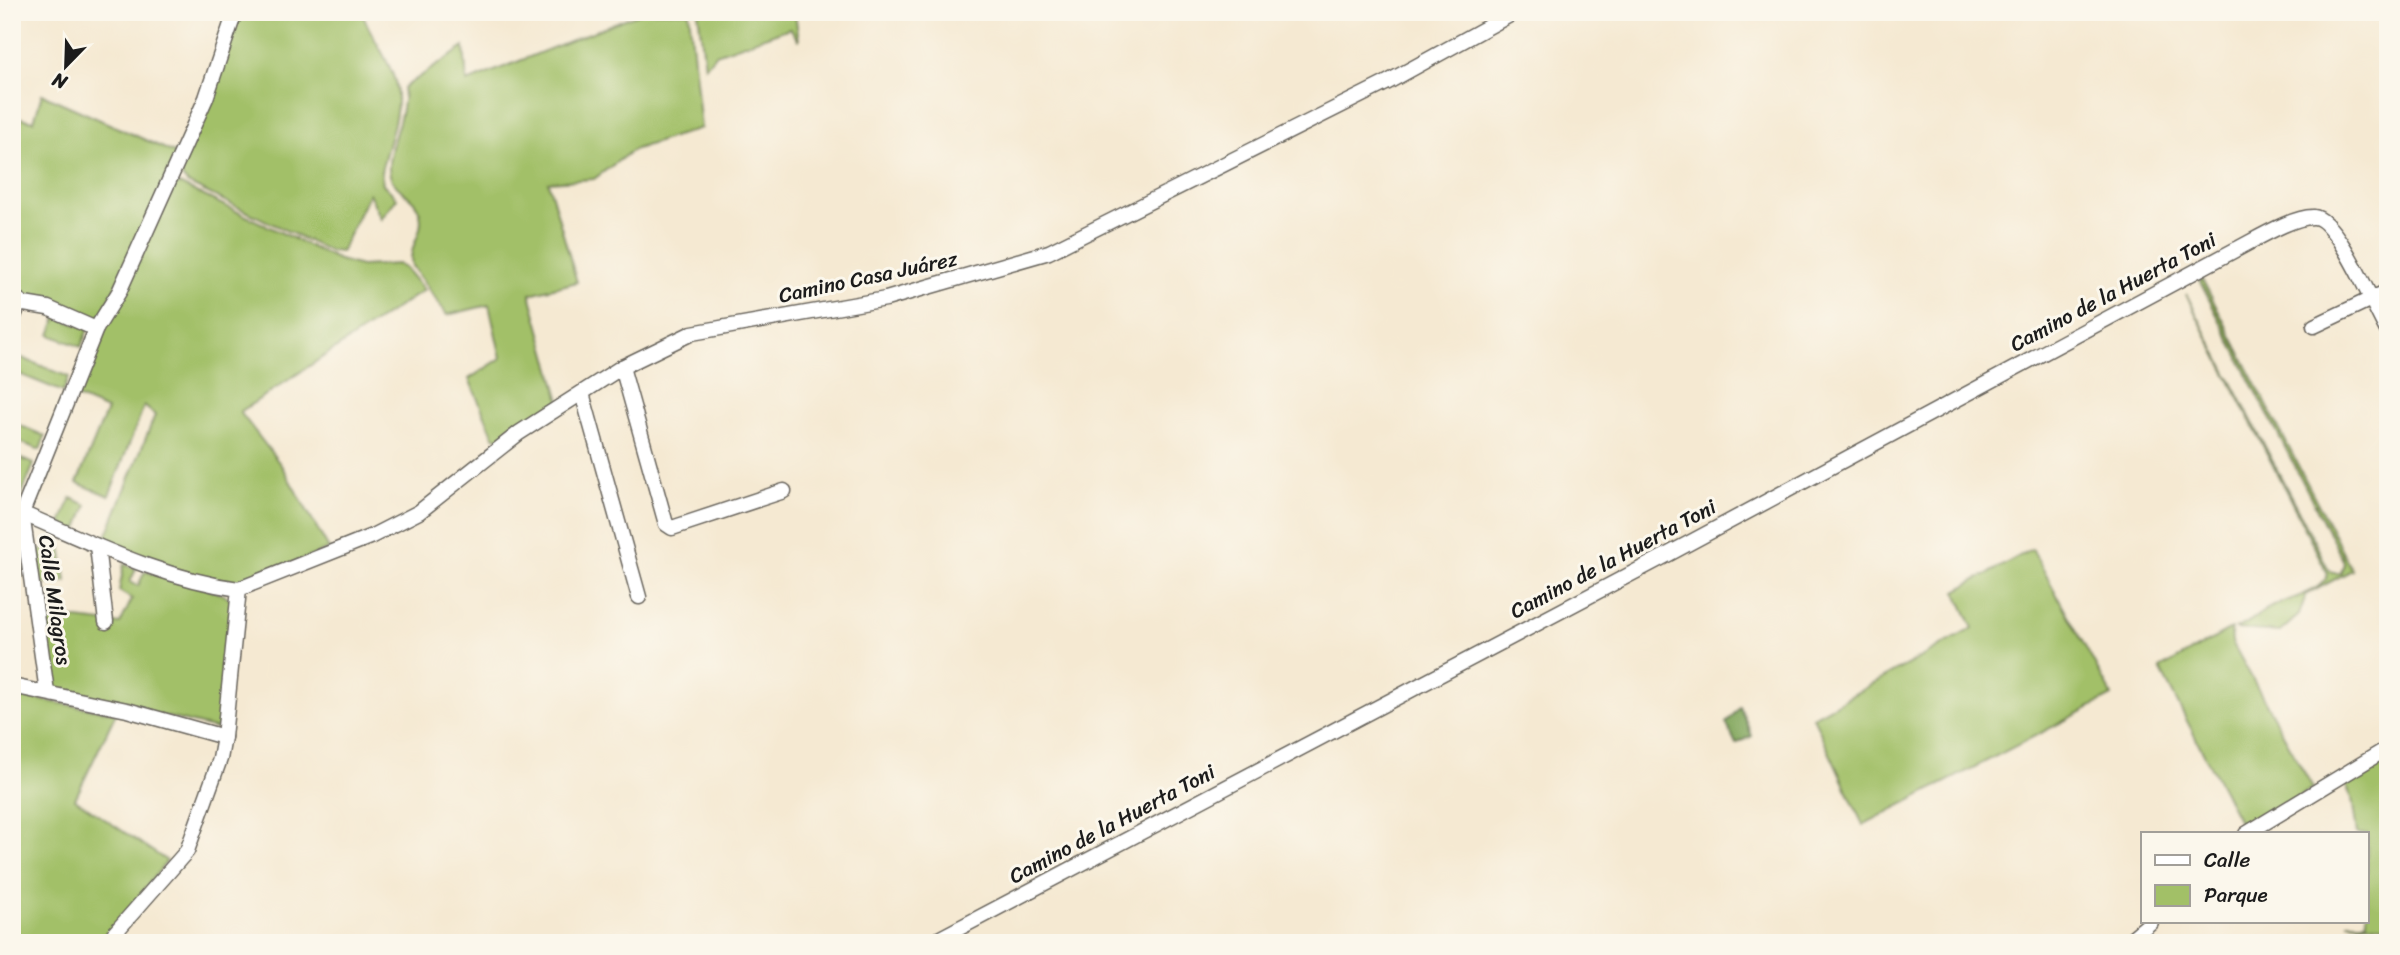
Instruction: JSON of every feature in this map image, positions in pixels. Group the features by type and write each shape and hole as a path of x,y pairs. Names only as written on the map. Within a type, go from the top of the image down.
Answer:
{"street":[{"path":"106,943 187,851 220,759 239,589 188,581 145,567 17,511 96,328 119,292 206,98 235,12"},
{"name":"Camino Casa Juárez","path":"239,589 372,536 419,512 519,433 622,367 692,332 886,299 1049,252 1386,83 1515,12"},
{"name":"Camino de la Huerta Toni","path":"931,943 1665,556 2235,250 2301,218 2316,217 2325,220 2338,236 2369,300"},
{"path":"2314,326 2388,290"},
{"path":"2369,300 2388,332"},
{"path":"12,321 16,301 48,308 96,328"},
{"path":"622,367 666,524 671,528 784,491"},
{"path":"582,393 639,597"},
{"name":"Calle Milagros","path":"17,511 47,692"},
{"path":"97,546 106,622"},
{"path":"12,686 47,692 224,737"},
{"path":"2249,832 2388,748"},
{"path":"2126,943 2150,923"}],"green space":[{"path":"238,12 362,12 392,72 397,104 381,172 383,184 397,198 381,219 369,193 341,252 329,251 187,183 178,172"},
{"path":"642,12 689,12 701,128 633,150 594,179 548,182 577,282 530,294 560,401 501,439 494,437 469,379 501,358 489,305 447,315 412,266 420,214 413,201 393,182 389,167 402,108 403,88 464,47 467,82"},
{"path":"698,12 795,12 799,41 790,28 716,54 705,67"},
{"path":"42,94 177,154 102,315 88,322 12,299 12,116 34,121"},
{"path":"179,184 339,260 361,266 398,264 406,269 424,290 240,412 281,465 329,549 242,583 187,577 104,542 155,415 144,406 109,496 77,483 107,410 76,397 97,338 172,185"},
{"path":"2202,279 2352,570 2306,595 2299,615 2280,632 2235,629 2271,607 2309,592 2324,581 2328,574 2186,294 2328,568 2332,573 2341,573 2344,562 2199,280"},
{"path":"57,317 88,329 81,347 50,335"},
{"path":"12,354 69,377 63,392 12,371"},
{"path":"14,423 45,436 40,450 12,439"},
{"path":"12,455 34,464 17,506 12,504"},
{"path":"71,498 87,505 77,531 61,524"},
{"path":"61,546 66,581 37,585 33,551"},
{"path":"2032,549 2112,696 1863,825 1813,717 1973,628 1956,591"},
{"path":"124,564 136,569 130,582 138,586 145,571 208,589 233,601 220,724 217,729 53,689 42,615 120,624 132,599 119,591"},
{"path":"2231,629 2232,642 2313,788 2244,831 2160,669"},
{"path":"12,695 116,713 75,799 167,861 102,943 12,943"},
{"path":"1740,707 1752,736 1736,744 1726,723"},
{"path":"2388,752 2388,926 2357,923 2368,923 2368,832 2357,832 2352,798 2344,782"}]}
